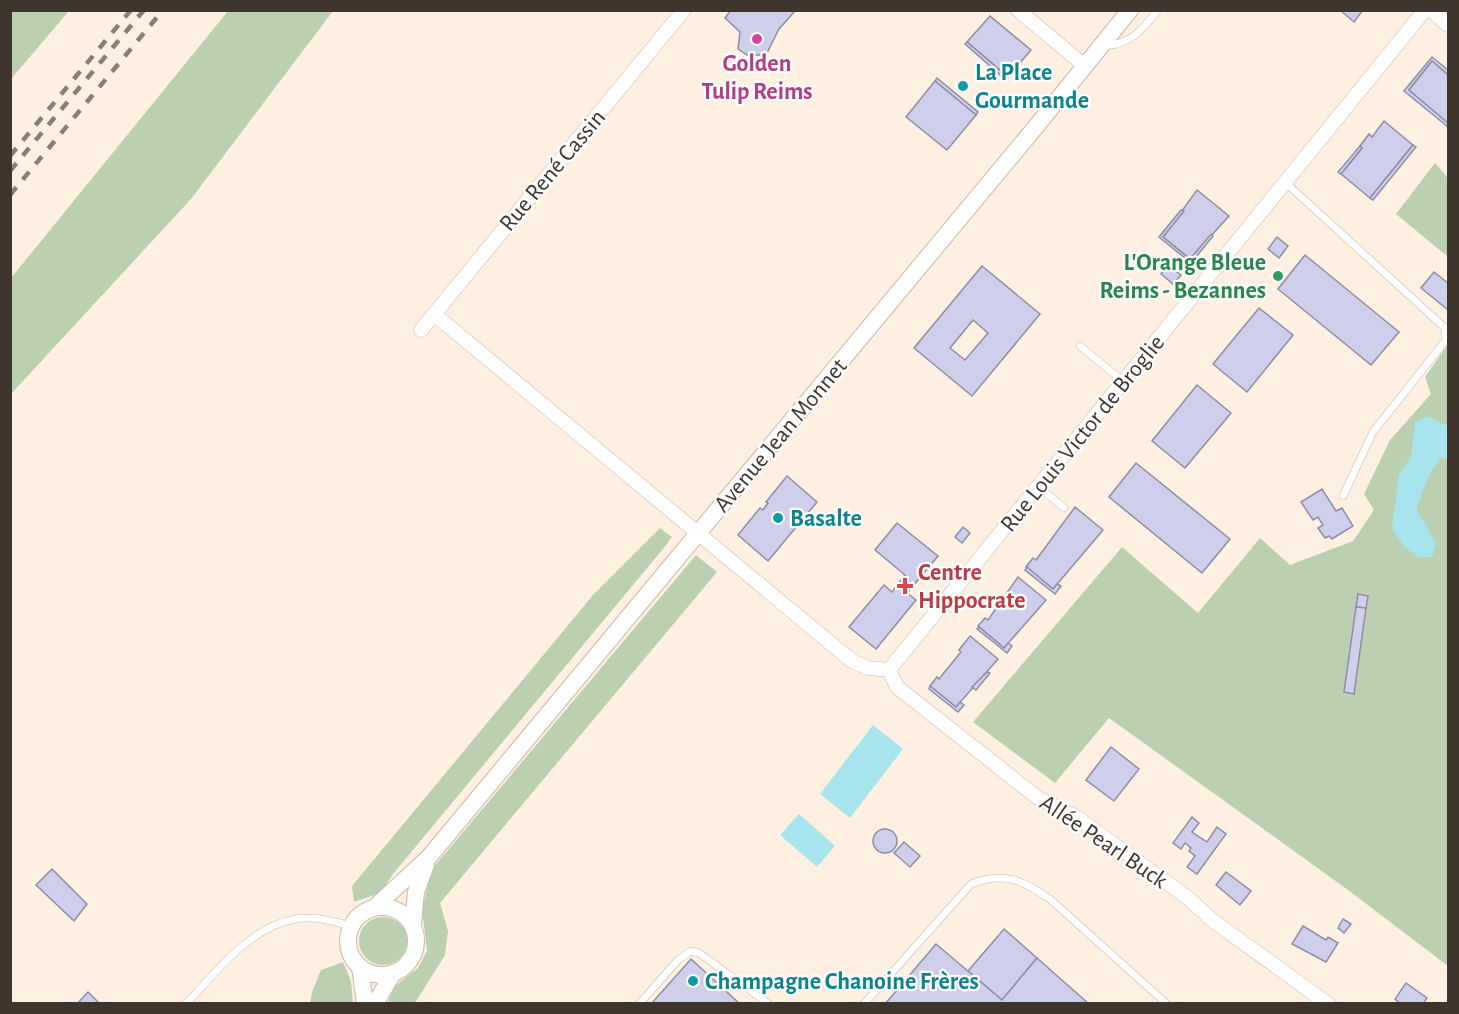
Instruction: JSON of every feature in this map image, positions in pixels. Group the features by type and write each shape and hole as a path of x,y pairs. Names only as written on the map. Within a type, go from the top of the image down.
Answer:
{"street":[{"name":"Rue René Cassin","path":"421,330 684,10"},
{"path":"1018,10 1085,66"},
{"name":"Avenue Jean Monnet","path":"376,906 429,857 1130,10"},
{"name":"Rue Louis Victor de Broglie","path":"889,669 1425,10"},
{"path":"1431,10 1449,25"},
{"path":"435,315 852,661 868,668 889,669"},
{"name":"Allée Pearl Buck","path":"889,669 897,687 1038,798 1075,816 1328,1004"},
{"name":"Avenue Jean Monnet","path":"413,925 416,892 429,857"},
{"path":"365,1004 360,967 348,948 351,926 366,910 376,906 398,910 413,925 416,936 412,959 393,973 375,1004"},
{"path":"360,967 370,973 393,973"}],"lane":[{"path":"1100,47 1123,45 1140,32 1158,10"},
{"path":"1286,183 1445,328 1446,340 1373,432 1343,496"},
{"path":"1080,346 1124,382"},
{"path":"1039,487 1064,508"},
{"path":"864,1004 970,884 991,876 1030,885 1044,895 1167,1004"},
{"path":"186,1004 219,968 270,927 296,919 319,919 351,926"},
{"path":"639,1004 679,958 691,951 699,952 768,1004"}],"green space":[{"path":"10,11 69,11 11,79"},
{"path":"228,11 333,11 191,199 11,394 11,278"},
{"path":"1435,163 1448,178 1448,257 1396,214"},
{"path":"1448,344 1448,966 1348,890 1109,718 1055,783 973,722 1122,547 1198,613 1260,538 1290,565 1353,541 1374,510 1364,494 1390,440 1431,394 1425,377"},
{"path":"660,528 672,537 667,544 393,874 380,893 354,902 352,886 593,595"},
{"path":"696,555 717,572 440,903 448,931 445,955 415,1003 387,1004 395,986 418,968 427,951 422,910 432,869"},
{"path":"378,917 388,917 400,924 407,936 407,946 400,958 388,965 378,965 363,954 359,946 359,936 370,921"},
{"path":"343,962 351,981 353,1003 310,1003 321,970"}],"water":[{"path":"1427,416 1448,426 1448,459 1441,458 1436,464 1421,496 1417,510 1436,543 1432,557 1418,557 1404,546 1392,529 1399,474 1411,457 1415,422"},
{"path":"873,725 903,749 850,818 820,794"},
{"path":"799,814 835,846 817,867 780,835"}],"building":[{"name":"Golden Tulip Reims","path":"731,10 796,10 779,29 766,55 747,55 738,49 740,32 725,18"},
{"path":"1340,10 1363,10 1354,22"},
{"path":"990,16 1031,50 1008,77 967,42"},
{"path":"967,42 1008,77 1006,80 965,44"},
{"path":"1432,57 1448,70 1448,75 1432,61 1409,90 1448,123 1448,127 1404,91"},
{"path":"1432,61 1448,75 1448,123 1409,90"},
{"path":"937,78 978,112 976,115 935,81"},
{"path":"935,81 976,115 947,150 906,117"},
{"path":"1384,121 1413,145 1370,198 1341,174 1362,148 1360,146 1369,134 1372,137"},
{"path":"1413,145 1416,147 1373,200 1370,198"},
{"path":"1360,146 1362,148 1341,174 1338,172"},
{"path":"1197,190 1229,216 1190,259 1163,237"},
{"path":"1181,210 1184,211 1163,237 1190,259 1211,234 1213,236 1191,263 1159,237"},
{"path":"1277,237 1288,246 1279,258 1268,249"},
{"path":"1305,255 1399,332 1371,365 1278,289"},
{"path":"1168,265 1181,275 1173,284 1161,274"},
{"path":"982,266 1040,314 972,396 914,348","holes":["973,320 988,333 965,360 950,348"]},
{"path":"1434,272 1448,283 1448,310 1421,288"},
{"path":"1259,308 1293,335 1247,392 1213,364"},
{"path":"1197,385 1231,413 1185,468 1152,441"},
{"path":"1136,463 1230,539 1202,573 1109,497"},
{"name":"Basalte","path":"787,476 817,502 768,561 738,535 760,508 763,510 768,503 766,502"},
{"path":"1322,489 1336,511 1342,508 1353,526 1332,539 1329,536 1325,538 1318,528 1323,525 1318,517 1313,520 1301,502"},
{"path":"1075,507 1103,530 1053,589 1026,567 1033,558 1036,560"},
{"name":"Centre Hippocrate","path":"897,523 938,556 907,593 916,600 876,649 849,627 884,585 892,592 905,575 875,550"},
{"path":"963,527 970,533 962,543 955,537"},
{"path":"1027,567 1053,589 1057,584 1061,586 1055,594 1025,570"},
{"path":"1018,577 1046,600 1004,648 978,626 985,618 988,620"},
{"path":"1358,594 1368,596 1366,608 1356,607"},
{"path":"1356,607 1366,608 1354,694 1344,692"},
{"path":"979,627 1004,648 1008,643 1012,646 1007,653 977,629"},
{"path":"970,636 998,659 956,707 930,686 937,677 939,679 961,652 959,650"},
{"path":"987,672 990,673 976,690 972,687"},
{"path":"930,686 956,707 960,702 964,705 958,712 929,689"},
{"path":"1111,747 1139,769 1114,801 1086,780"},
{"path":"1192,817 1199,823 1192,832 1207,842 1217,827 1226,834 1197,874 1187,867 1195,856 1189,851 1191,848 1185,843 1181,849 1173,843"},
{"path":"885,829 893,833 897,841 893,849 885,853 877,849 873,841 877,833"},
{"path":"904,842 920,856 910,867 894,853"},
{"path":"52,869 87,904 74,921 36,885"},
{"path":"1226,872 1251,891 1240,905 1216,885"},
{"path":"1343,919 1351,924 1344,933 1338,928"},
{"path":"1303,926 1326,940 1328,937 1338,943 1326,962 1292,944"},
{"path":"1004,929 1037,958 1002,1000 968,971"},
{"path":"936,944 1002,1000 1037,958 1089,1004 885,1004"},
{"name":"Champagne Chanoine Frères","path":"691,959 740,1004 651,1004"},
{"path":"1406,983 1427,998 1423,1004 1401,1004 1395,999"},
{"path":"88,992 100,1004 77,1004"}],"railway":[{"path":"10,156 131,10"},
{"path":"10,171 144,10"},
{"path":"10,195 163,10"}],"place":[{"name":"Golden Tulip Reims","path":"757,39"},
{"name":"La Place Gourmande","path":"963,86"},
{"name":"L'Orange Bleue Reims - Bezannes","path":"1278,276"},
{"name":"Basalte","path":"778,518"},
{"name":"Centre Hippocrate","path":"905,586"},
{"name":"Champagne Chanoine Frères","path":"693,981"}]}
